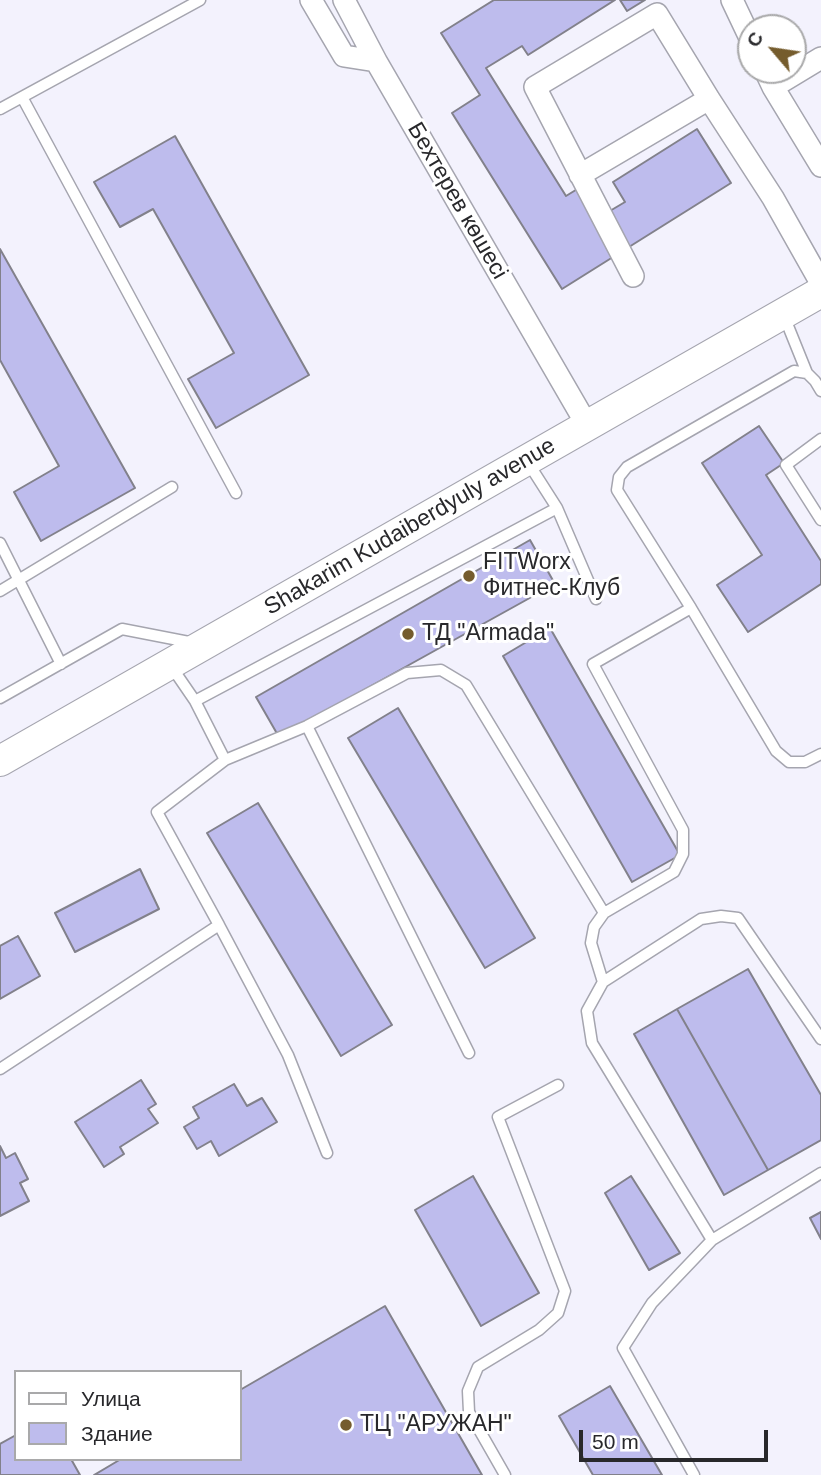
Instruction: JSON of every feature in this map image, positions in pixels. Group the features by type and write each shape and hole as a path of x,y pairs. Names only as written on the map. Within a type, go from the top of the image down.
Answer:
{"main road":[{"name":"Shakarim Kudaiberdyuly avenue","path":"0,761 821,292"}],"street":[{"path":"310,0 344,56 376,61"},
{"name":"Бехтерев көшесі","path":"344,0 376,61 587,425"},
{"path":"633,276 536,87 657,14 773,198 821,283"},
{"path":"773,84 821,166"},
{"path":"580,175 709,99"}],"lane":[{"path":"0,109 200,0"},
{"path":"22,97 236,493"},
{"path":"783,313 807,373 821,391"},
{"path":"807,373 793,371 627,467 619,477 617,490 776,751 789,762 805,762 820,755"},
{"path":"821,439 786,465 821,520"},
{"path":"527,460 557,508 596,599"},
{"path":"0,591 172,486"},
{"path":"195,701 557,508"},
{"path":"0,543 61,664"},
{"path":"603,982 592,943 594,927 604,913 674,872 683,854 683,830 593,664 691,608"},
{"path":"0,698 122,629 204,645"},
{"path":"170,664 195,701 225,761"},
{"path":"327,1153 288,1055 157,813 225,761 307,726 407,673 441,670 466,685 604,913"},
{"path":"307,726 470,1053"},
{"path":"712,1240 592,1043 587,1011 603,982 701,919 721,916 738,918 821,1040"},
{"path":"0,1069 219,925"},
{"path":"505,1475 469,1412 468,1391 478,1367 539,1330 558,1313 565,1291 498,1117 558,1086"},
{"path":"694,1475 623,1348 652,1303 712,1240 821,1172"}],"building":[{"path":"494,0 615,0 528,55 522,46 486,68 566,196 579,188 598,218 625,202 613,182 697,129 731,183 562,289 452,113 480,95 441,33"},
{"path":"620,0 645,0 627,11"},
{"path":"175,136 309,375 216,428 188,379 234,353 153,209 120,227 94,182"},
{"path":"0,249 135,488 41,541 14,492 59,466 0,360"},
{"path":"759,426 784,463 766,475 821,561 821,584 748,632 717,585 762,555 702,463"},
{"path":"530,540 555,584 279,737 256,697"},
{"path":"550,628 680,855 632,882 503,656"},
{"path":"398,708 535,938 485,968 348,738"},
{"path":"258,803 392,1025 341,1056 207,833"},
{"path":"140,869 159,909 75,952 55,913"},
{"path":"18,936 40,976 0,999 0,946"},
{"path":"748,969 821,1095 821,1140 768,1170 677,1009"},
{"path":"677,1009 768,1170 724,1195 634,1034"},
{"path":"141,1080 156,1104 148,1109 158,1123 120,1147 124,1154 104,1167 75,1122"},
{"path":"234,1084 247,1106 262,1098 277,1122 219,1156 211,1141 197,1149 184,1127 199,1118 193,1107"},
{"path":"0,1146 6,1158 15,1153 28,1179 20,1183 29,1201 0,1216"},
{"path":"473,1176 539,1293 481,1326 415,1210"},
{"path":"631,1176 680,1253 649,1270 605,1193"},
{"path":"821,1212 821,1239 810,1218"},
{"name":"ТЦ \"АРУЖАН\"","path":"385,1306 482,1475 94,1475 118,1461 242,1461 242,1389"},
{"path":"610,1386 662,1475 593,1475 559,1416"},
{"path":"14,1436 14,1461 72,1461 80,1475 0,1475 0,1444"}],"place":[{"name":"FITWorx Фитнес-Клуб","path":"469,576"},
{"name":"ТД \"Armada\"","path":"408,634"},
{"name":"ТЦ \"АРУЖАН\"","path":"346,1425"}]}
